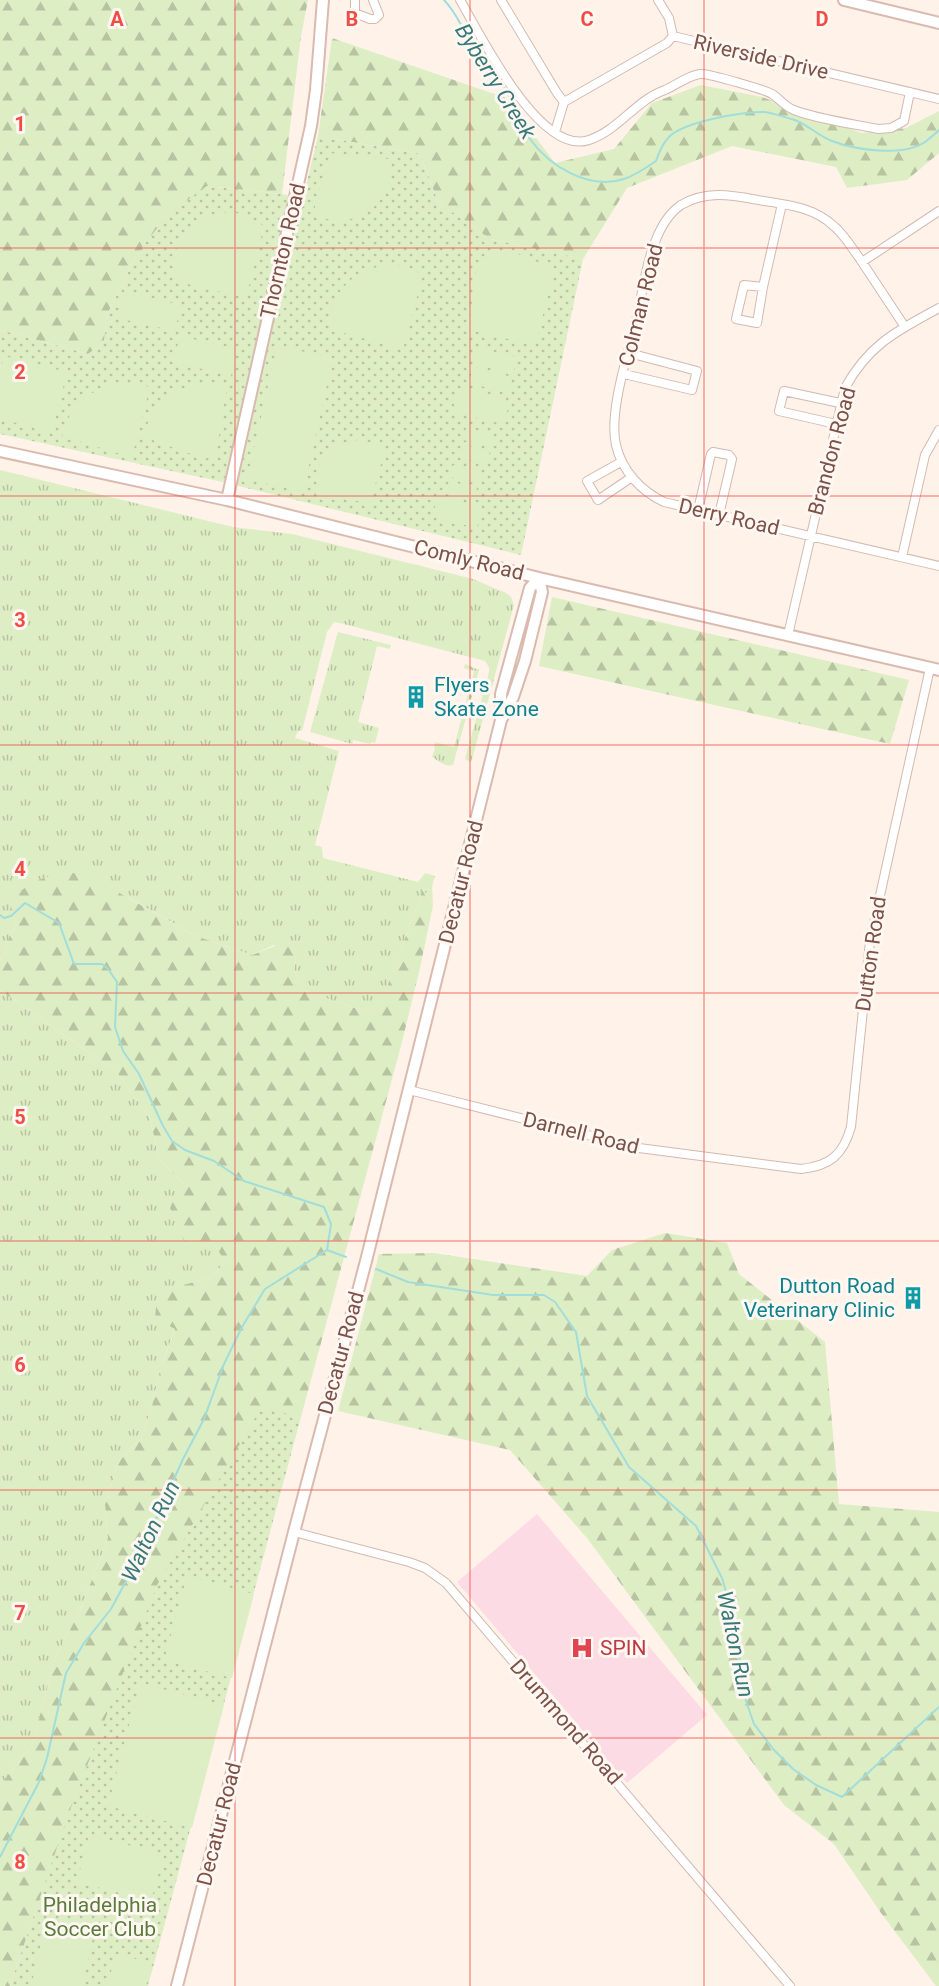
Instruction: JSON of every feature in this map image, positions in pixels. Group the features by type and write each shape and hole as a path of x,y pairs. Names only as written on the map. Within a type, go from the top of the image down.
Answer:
{"street":[{"name":"Thornton Road","path":"227,500 312,118 323,0"},
{"path":"355,0 355,13 375,19 378,18 378,11 373,0"},
{"path":"460,0 524,104 542,124 573,140 591,140 622,120 651,95 700,73 766,91 796,111 878,129 891,128 904,121 910,92"},
{"path":"501,0 564,102 555,132"},
{"path":"658,0 671,22 673,36"},
{"path":"844,0 939,23"},
{"name":"Riverside Drive","path":"564,102 667,43 673,36 939,99"},
{"name":"Colman Road","path":"632,477 621,462 616,446 614,420 654,243 661,228 679,207 707,195 721,194 803,207 822,216 837,228 905,327"},
{"path":"763,287 744,285 736,319 757,323 782,204"},
{"path":"862,262 939,211"},
{"name":"Brandon Road","path":"788,635 845,388 864,359 879,343 939,308"},
{"path":"624,374 692,390 697,371 629,353"},
{"path":"836,424 779,411 784,391 840,403"},
{"path":"902,558 925,455 939,430"},
{"name":"Comly Road","path":"0,451 227,500 539,578 934,669"},
{"path":"698,510 711,454 729,455 732,459 719,515"},
{"path":"621,462 587,481 598,500 632,477"},
{"name":"Derry Road","path":"632,477 645,490 664,502 939,566"},
{"name":"Decatur Road","path":"177,1986 409,1090 501,720 501,694 530,588 539,578"},
{"name":"Dutton Road","path":"755,1163 801,1169 818,1167 842,1151 847,1141 851,1127 870,940 934,669"},
{"name":"Darnell Road","path":"409,1090 639,1148 755,1163"},
{"name":"Drummond Road","path":"294,1532 409,1562 425,1568 446,1583 790,1986"}],"shaded area":[{"name":"SPIN","path":"537,1514 707,1715 627,1783 457,1582"}],"green space":[{"path":"0,0 308,0 301,36 282,194 207,186 137,254 107,315 104,343 88,354 0,330"},
{"path":"332,38 506,98 555,163 614,149 652,103 701,85 762,97 862,133 906,128 939,111 939,153 907,180 847,188 836,167 732,146 627,188 583,259 490,239 438,202 420,154 318,136"},
{"path":"318,136 420,154 438,202 490,239 583,259 521,555 218,481 0,434 0,330 88,354 104,343 107,315 137,254 168,214 207,186 303,198"},
{"path":"330,153 390,159 390,175 386,189 369,211 343,220 328,219 313,214"},
{"path":"228,212 243,214 264,226 246,298 175,281 173,268 175,255 178,244 185,234 203,219"},
{"path":"500,251 518,254 555,269 536,342 532,345 468,329 477,266 487,255"},
{"path":"394,265 409,268 423,275 403,349 329,329 334,303 348,283 357,275 368,270"},
{"path":"124,291 181,305 175,331 117,318"},
{"path":"180,336 237,349 231,376 173,362"},
{"path":"277,346 333,358 303,492 247,479"},
{"path":"478,348 517,357 513,373 474,364"},
{"path":"4,356 67,372 52,432 0,419 0,372"},
{"path":"473,367 512,377 508,393 469,383"},
{"path":"131,383 150,387 133,453 127,456 62,436 72,413 86,397 106,387"},
{"path":"209,383 227,387 216,454 205,459 144,437 152,414 166,398 185,388"},
{"path":"461,388 504,397 508,406 503,421 498,423 458,413 454,405 457,392"},
{"path":"466,428 494,435 491,447 463,440"},
{"path":"361,440 373,443 385,450 370,503 318,495 317,474 325,456 340,444"},
{"path":"462,444 490,451 487,464 459,457"},
{"path":"453,465 481,471 478,484 450,477"},
{"path":"0,470 233,527 292,534 473,579 511,597 514,605 471,763 465,759 489,672 485,661 340,623 334,622 327,632 302,731 298,731 295,738 339,751 315,845 322,847 323,858 418,882 425,873 435,876 432,887 433,905 423,889 379,1012 370,1013 305,991 294,971 296,956 274,945 252,955 196,936 129,898 10,906 17,925 9,937 0,960"},
{"path":"449,481 477,488 474,501 446,494"},
{"path":"438,496 482,507 477,528 432,517"},
{"path":"552,597 909,680 890,744 539,666"},
{"path":"338,632 391,645 390,649 377,646 358,722 379,728 375,743 353,740 352,744 310,732"},
{"path":"465,664 479,670 453,765 447,765 432,757 435,742 454,747 474,671 464,668"},
{"path":"62,871 89,876 196,936 252,955 290,940 296,956 294,971 305,991 370,1013 379,1011 423,889 433,905 402,1042 301,1417 292,1423 47,1878 10,1986 0,1986 0,1785 32,1745 56,1656 80,1611 108,1538 105,1504 119,1461 141,1438 152,1406 160,1370 175,1329 155,1318 157,1298 179,1286 213,1277 225,1261 215,1246 184,1240 170,1208 182,1182 159,1159 150,1118 116,1071 0,990 0,960 9,937 17,925 10,906 25,888"},
{"path":"0,990 116,1071 150,1118 159,1159 182,1182 225,1261 213,1277 179,1286 175,1328 160,1370 152,1406 141,1438 119,1461 105,1504 108,1538 80,1611 56,1656 32,1745 0,1785"},
{"path":"665,1233 727,1243 739,1274 825,1342 839,1504 939,1512 939,1986 936,1986 881,1913 834,1844 784,1805 587,1538 510,1450 338,1411 379,1254 433,1253 587,1276 612,1250"},
{"name":"Philadelphia Soccer Club","path":"261,1408 301,1417 148,1986 10,1986 68,1815 157,1585"},
{"path":"187,1576 254,1594 232,1678 164,1660"},
{"path":"140,1683 224,1705 192,1828 108,1806"},
{"path":"89,1835 164,1854 151,1901 77,1882"},
{"path":"45,1927 93,1938 82,1986 31,1986"},
{"path":"116,1954 152,1963 146,1986 107,1986"}],"waterway":[{"name":"Byberry Creek","path":"444,0 504,87 530,139 548,159 571,174 584,179 611,182 624,179 656,161 664,142 676,132 714,118 743,113 775,114 797,121 832,141 866,149 892,151 916,147 939,130"},
{"path":"0,915 4,918 11,916 25,903 59,923 74,964 102,964 108,969 117,982 115,1027 123,1051 139,1074 172,1141 185,1150 214,1161 244,1181 324,1207 331,1224 327,1250"},
{"name":"Walton Run","path":"327,1250 346,1257"},
{"name":"Walton Run","path":"0,1857 39,1782 47,1758 66,1673 84,1643 111,1609 139,1557 183,1459 204,1419 224,1364 242,1327 265,1289 327,1250"},
{"name":"Walton Run","path":"376,1269 408,1282 493,1295 544,1295 555,1302 576,1332 587,1396 629,1467 696,1526 722,1578 733,1616 746,1701 754,1724 774,1750 793,1769 816,1785 842,1797 939,1707"}],"place":[{"name":"Flyers Skate Zone","path":"416,697"},
{"name":"Dutton Road Veterinary Clinic","path":"913,1298"},
{"name":"SPIN","path":"582,1648"}]}
